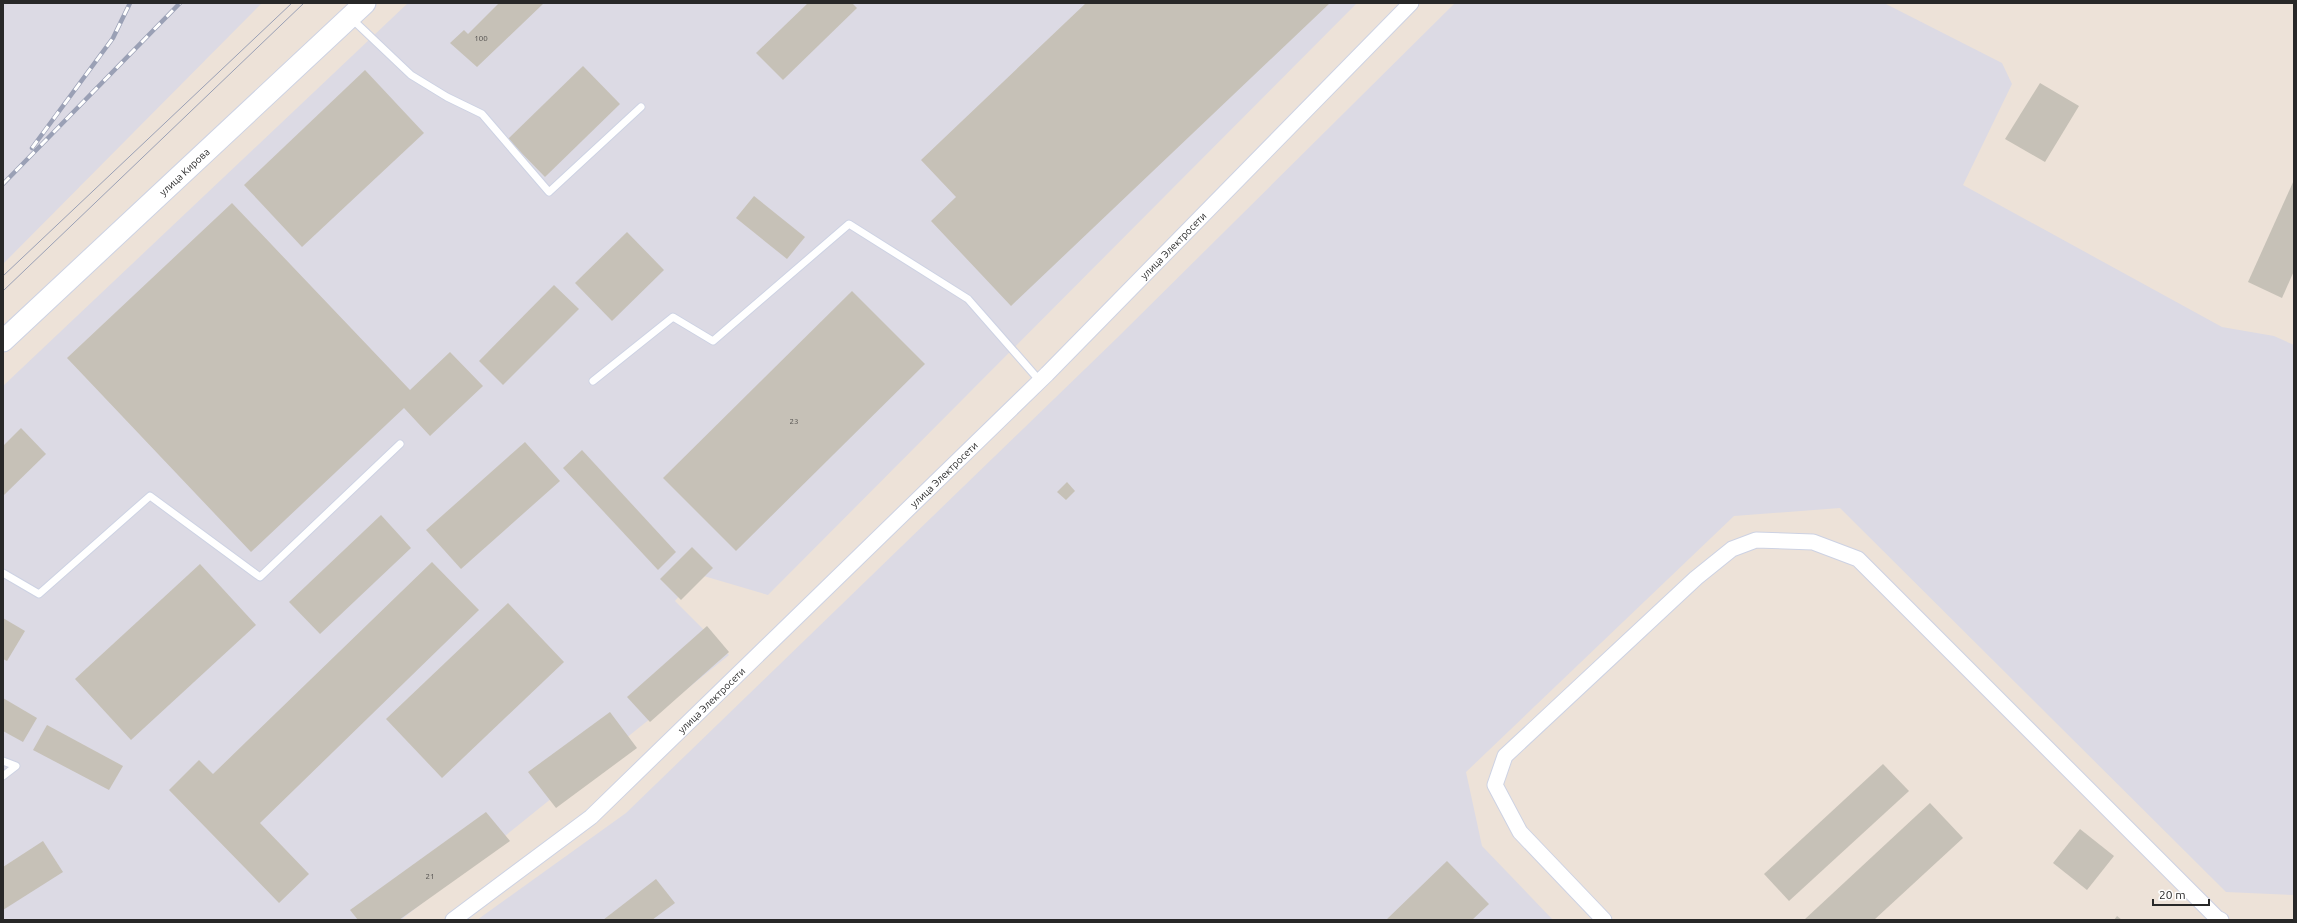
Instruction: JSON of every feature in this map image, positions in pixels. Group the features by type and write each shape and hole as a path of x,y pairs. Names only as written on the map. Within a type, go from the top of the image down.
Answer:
{"main road":[{"name":"улица Кирова","path":"3,341 358,10"}],"street":[{"name":"улица Электросети","path":"453,920 591,817 1040,381 1411,3"},
{"path":"1604,920 1520,832 1495,785 1505,756 1696,578 1732,549 1756,540 1813,542 1858,559 2217,918 2221,920"}],"lane":[{"path":"358,10 411,75 447,97 482,114 549,192 641,107"},
{"path":"593,381 673,317 713,341 849,224 968,299 1040,381"},
{"path":"3,574 39,594 150,496 260,577 400,444"},
{"path":"3,761 16,766 3,776"}],"shaded area":[{"path":"3,3 262,3 3,264"},
{"path":"408,3 1357,3 768,595 697,574 675,601 729,655 401,920 3,920 3,386"},
{"path":"1455,3 1884,3 2002,63 2012,84 1963,185 2222,327 2274,336 2294,345 2294,895 2226,892 1840,508 1734,516 1466,772 1482,846 1553,920 477,920 626,813 1117,338"}],"building":[{"path":"499,3 544,3 477,67 450,43 464,30 468,34"},
{"path":"808,3 852,3 857,8 783,80 756,53"},
{"path":"1086,3 1330,3 1011,306 931,221 956,197 921,160"},
{"path":"583,66 620,104 545,177 508,139"},
{"path":"365,70 424,133 302,247 244,185"},
{"path":"2040,83 2079,106 2045,162 2005,139"},
{"path":"2294,180 2294,271 2282,298 2248,282"},
{"path":"754,196 805,237 787,259 736,218"},
{"path":"232,203 410,390 450,352 483,386 430,436 404,408 251,552 67,358"},
{"path":"627,232 664,270 612,321 575,283"},
{"path":"554,285 579,309 503,385 479,361"},
{"path":"852,291 925,364 736,551 663,478"},
{"path":"21,428 46,454 3,496 3,446"},
{"path":"525,442 560,481 461,569 426,530"},
{"path":"582,450 676,552 658,570 563,468"},
{"path":"1067,482 1075,491 1066,500 1057,492"},
{"path":"381,515 411,548 320,634 289,602"},
{"path":"692,547 713,568 681,600 660,579"},
{"path":"432,562 479,610 260,823 309,874 279,903 169,790 199,760 213,774"},
{"path":"200,564 256,625 131,740 75,679"},
{"path":"508,603 564,662 442,778 386,719"},
{"path":"3,618 25,631 7,661 3,659"},
{"path":"707,626 729,652 650,722 627,697"},
{"path":"3,698 37,718 23,742 3,731"},
{"path":"610,712 637,748 556,808 528,772"},
{"path":"47,725 123,766 109,790 33,750"},
{"path":"1883,764 1909,791 1789,901 1764,874"},
{"path":"1930,803 1963,838 1874,920 1804,920"},
{"path":"486,812 510,841 399,920 358,920 350,910"},
{"path":"2080,829 2114,856 2087,890 2053,863"},
{"path":"43,841 63,872 3,910 3,867"},
{"path":"1447,861 1489,904 1472,920 1386,920"},
{"path":"656,879 675,903 652,920 603,920"},
{"path":"2117,916 2122,920 2114,920"}],"tram line":[{"path":"3,276 292,3"},
{"path":"3,291 304,3"}],"railway":[{"path":"32,148 113,38 130,3"},
{"path":"3,184 180,3"}]}
